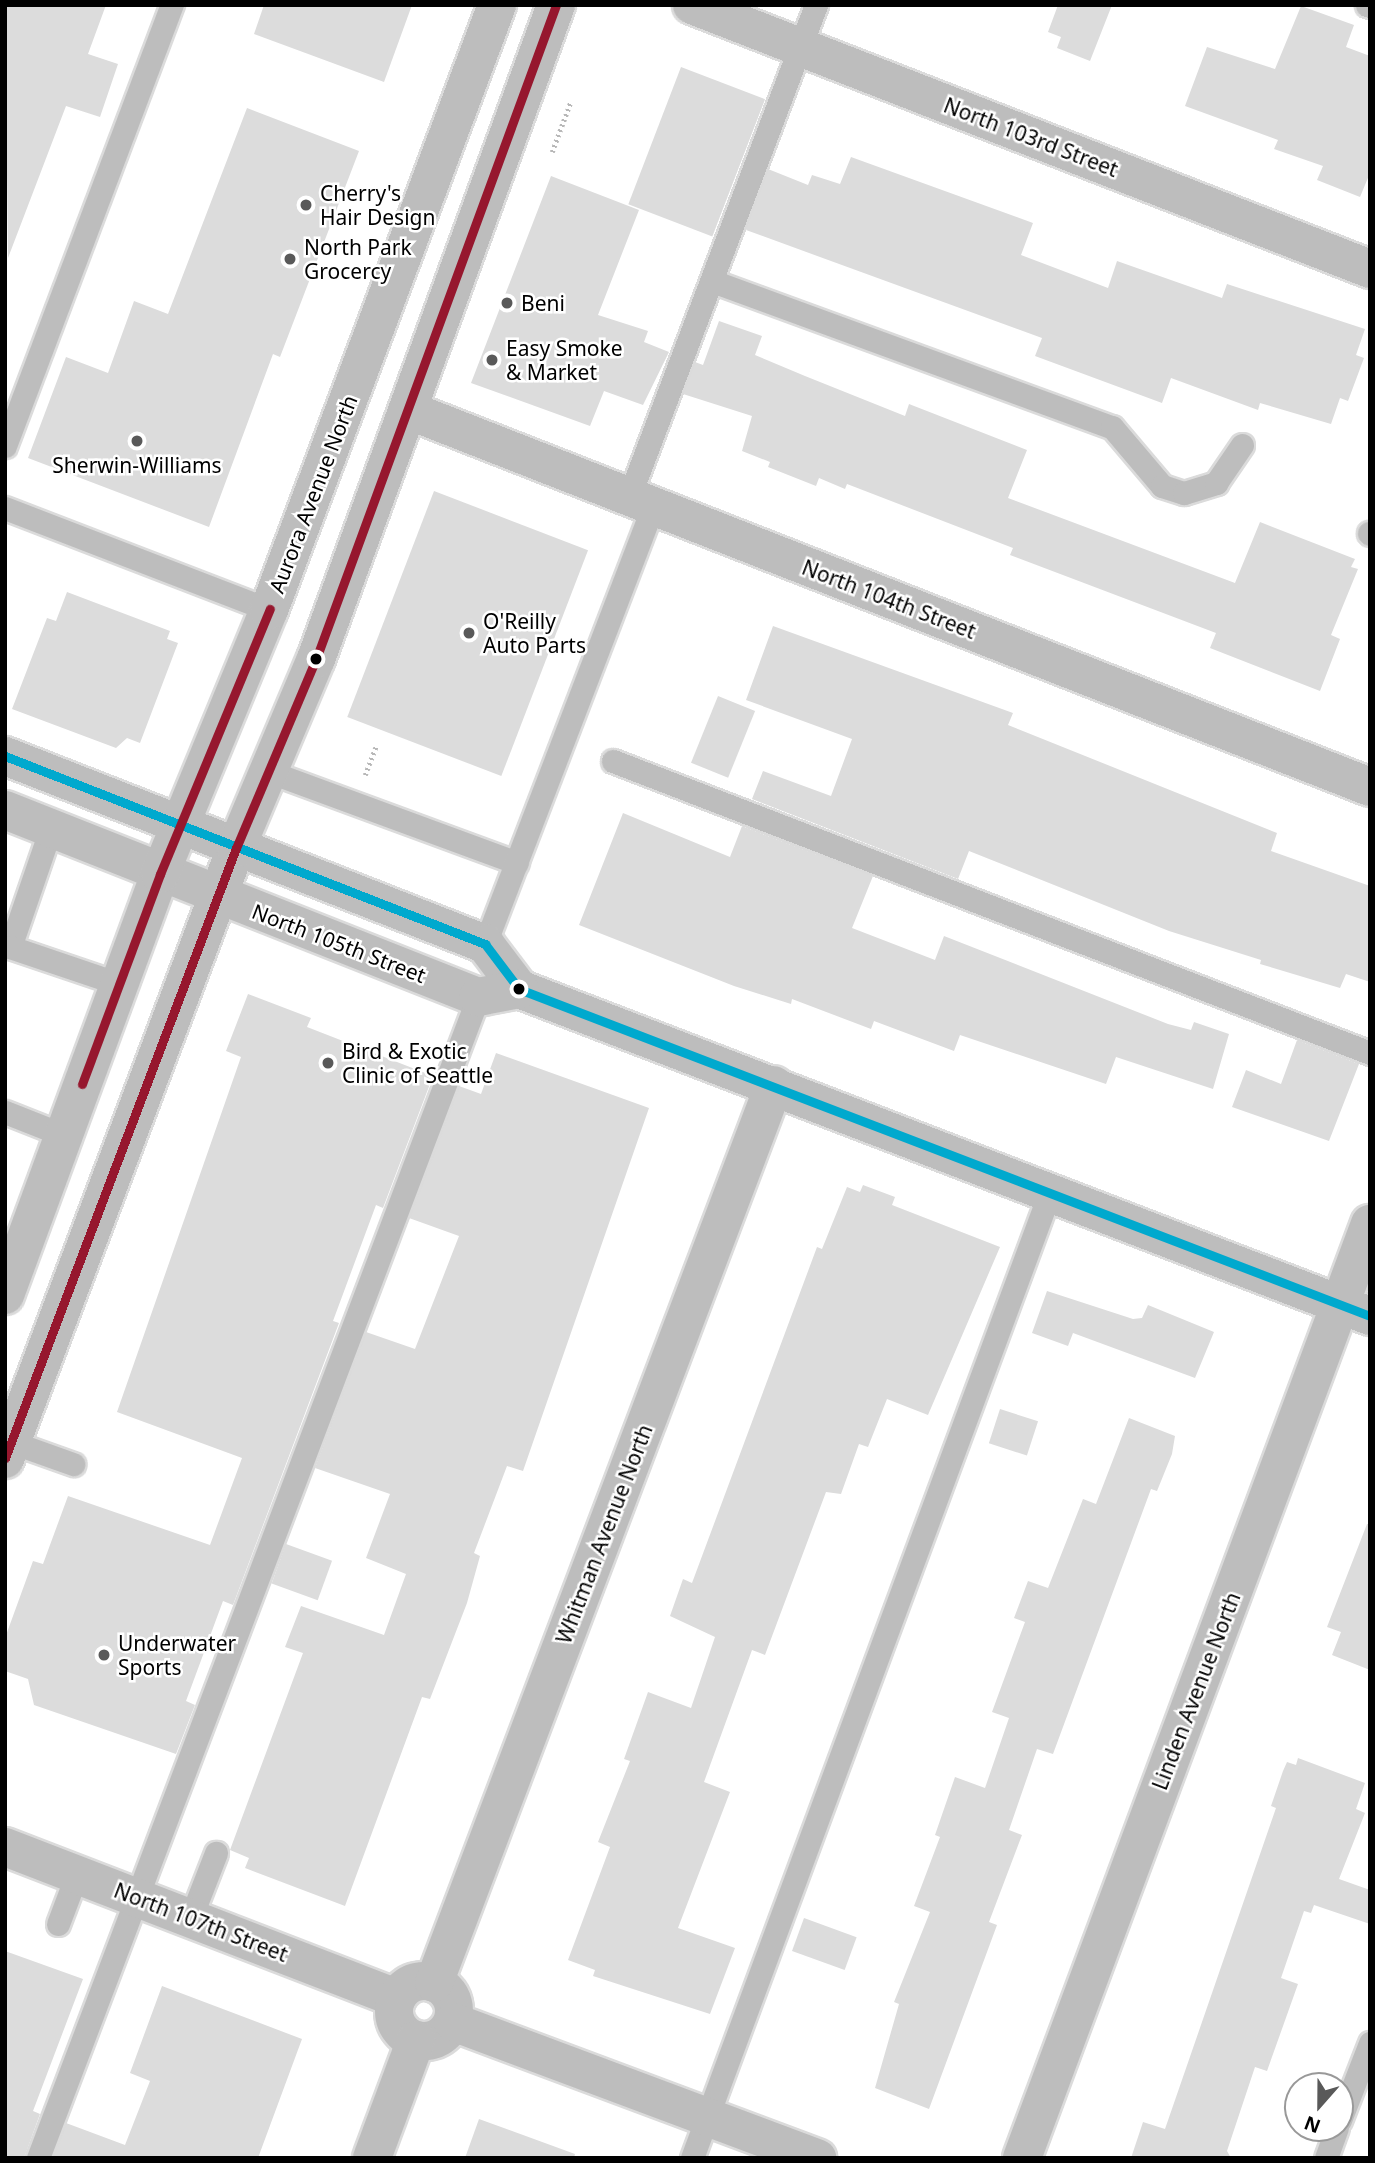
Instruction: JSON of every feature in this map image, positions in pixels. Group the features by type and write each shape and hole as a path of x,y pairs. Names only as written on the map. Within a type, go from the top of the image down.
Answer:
{"main road":[{"name":"Aurora Avenue North","path":"5,1295 160,874 269,610 497,5"},
{"path":"10,1451 236,848 270,772 408,410 556,5"},
{"name":"North 103rd Street","path":"692,5 1370,269"},
{"name":"North 104th Street","path":"408,410 1370,787"},
{"path":"5,755 485,944 519,989 1356,1310"},
{"name":"North 105th Street","path":"5,810 160,874 478,998"},
{"path":"478,998 519,989"},
{"name":"Whitman Avenue North","path":"435,1983 774,1085"},
{"name":"Linden Avenue North","path":"1022,2158 1356,1310 1370,1224"},
{"name":"North 107th Street","path":"5,1847 397,1998"},
{"path":"435,1983 453,2002 453,2022 439,2037 416,2040 398,2026 397,1998 410,1984 435,1983"},
{"path":"453,2022 817,2158"},
{"path":"372,2158 416,2040"}],"lane":[{"path":"5,446 172,5"},
{"path":"485,944 517,863 641,502 712,281 816,5"},
{"path":"712,281 1112,427 1162,485 1184,493 1216,483 1242,445"},
{"path":"5,509 269,610"},
{"path":"613,761 1370,1053"},
{"path":"270,772 517,863"},
{"path":"51,828 10,947 119,984"},
{"path":"38,2158 478,998"},
{"path":"5,1112 63,1135"},
{"path":"692,2158 1050,1192"},
{"path":"10,1451 73,1464"},
{"path":"191,1917 216,1853"},
{"path":"58,1924 76,1874"},
{"path":"1354,2084 1370,2043"}],"path":[{"path":"552,152 571,101"},
{"path":"362,783 376,747"}],"building":[{"path":"5,5 106,5 88,54 118,64 100,117 66,106 8,258"},
{"path":"264,5 412,5 384,82 254,34"},
{"path":"1058,5 1112,5 1090,61 1057,48 1061,37 1048,32"},
{"path":"1301,6 1354,25 1346,47 1370,56 1370,173 1360,197 1317,180 1323,166 1274,149 1278,140 1185,106 1207,47 1275,69"},
{"path":"681,67 765,99 712,236 628,204"},
{"path":"247,108 359,151 280,357 273,354 209,527 28,458 66,357 108,373 134,301 168,314"},
{"path":"851,157 1033,223 1021,255 1108,288 1117,261 1222,298 1227,284 1365,329 1356,355 1364,358 1348,401 1340,398 1331,424 1260,403 1258,410 1171,378 1162,403 1035,356 1042,338 746,230 768,169 808,185 812,175 840,184"},
{"path":"551,176 639,210 598,315 648,331 644,342 669,352 643,405 604,391 590,426 471,383"},
{"path":"719,321 762,336 755,355 805,376 905,416 909,404 1027,450 1008,498 1235,583 1260,522 1355,559 1351,567 1358,569 1331,635 1340,639 1320,691 1210,648 1216,633 1010,555 1013,548 847,484 845,489 819,478 816,486 768,467 770,462 742,451 752,416 683,394 695,362 703,365"},
{"name":"O'Reilly Auto Parts","path":"434,491 588,550 501,776 347,717"},
{"path":"67,592 170,631 167,639 178,643 140,743 127,738 116,748 12,709 47,618 56,621"},
{"path":"773,626 1013,713 1008,725 1277,833 1271,851 1370,886 1370,982 1346,974 1340,988 1260,964 1261,960 1169,931 969,851 958,879 752,799 763,771 831,796 852,739 746,700"},
{"path":"718,696 755,711 728,778 691,763"},
{"path":"623,813 730,857 742,826 873,876 852,928 935,960 944,936 1168,1024 1191,1030 1194,1022 1229,1034 1213,1089 1116,1057 1106,1084 960,1035 954,1051 874,1021 871,1029 792,999 791,1004 734,986 579,925"},
{"path":"248,994 311,1018 307,1027 433,1076 383,1208 376,1205 333,1321 339,1323 233,1605 223,1601 186,1701 195,1705 176,1754 34,1705 28,1679 5,1671 5,1638 33,1561 43,1564 68,1496 210,1545 242,1458 117,1412 241,1057 226,1051"},
{"path":"1297,1040 1359,1064 1329,1141 1232,1107 1246,1070 1281,1084"},
{"path":"496,1053 649,1108 523,1471 507,1466 474,1553 480,1556 467,1603 430,1699 422,1697 345,1906 245,1868 249,1858 230,1850 303,1653 285,1647 301,1606 384,1635 406,1574 366,1558 390,1494 315,1468 366,1332 415,1349 459,1236 409,1218 459,1086 481,1094"},
{"path":"863,1185 895,1197 892,1205 1000,1247 928,1415 887,1399 868,1447 859,1444 841,1494 826,1492 765,1655 752,1650 704,1782 730,1792 678,1928 735,1948 710,2014 593,1976 595,1970 568,1960 610,1847 598,1842 630,1761 624,1759 648,1692 691,1708 715,1637 670,1616 683,1579 692,1583 817,1247 822,1249 847,1187 860,1192"},
{"path":"1047,1291 1133,1319 1142,1318 1148,1305 1214,1332 1195,1378 1073,1333 1068,1346 1032,1333"},
{"path":"1000,1409 1038,1421 1027,1456 989,1443"},
{"path":"1129,1418 1175,1436 1172,1454 1157,1491 1151,1489 1053,1754 1037,1749 1009,1830 1022,1835 989,1922 997,1925 929,2109 875,2088 899,2004 894,2002 930,1912 914,1906 940,1837 935,1835 955,1777 985,1788 1009,1718 992,1712 1025,1622 1014,1618 1028,1581 1048,1588 1083,1499 1096,1504"},
{"path":"1367,1524 1370,1524 1370,1670 1332,1655 1341,1632 1327,1627"},
{"path":"286,1544 332,1561 318,1600 272,1583"},
{"path":"1298,1758 1365,1783 1356,1809 1365,1813 1339,1879 1370,1890 1370,1924 1314,1905 1311,1913 1304,1911 1281,1978 1298,1984 1267,2071 1255,2067 1227,2151 1231,2158 1131,2158 1143,2122 1165,2129 1276,1808 1271,1806 1283,1771 1287,1762 1296,1765"},
{"path":"804,1918 857,1937 845,1970 792,1951"},
{"path":"5,1951 83,1979 33,2111 40,2114 24,2158 5,2158"},
{"path":"162,1986 302,2039 258,2158 53,2158 66,2123 125,2145 150,2081 130,2073"},
{"path":"479,2119 575,2154 574,2158 465,2158"}],"transit line":[{"path":"5,1458 236,848 316,659 556,5"},
{"path":"82,1084 160,874 270,609"},
{"path":"5,756 485,944 519,989 1370,1316"}],"place":[{"name":"Cherry's Hair Design","path":"306,205"},
{"name":"North Park Grocercy","path":"290,259"},
{"name":"Beni","path":"507,303"},
{"name":"Easy Smoke & Market","path":"492,360"},
{"name":"Sherwin-Williams","path":"137,441"},
{"name":"O'Reilly Auto Parts","path":"469,633"},
{"name":"Bird & Exotic Clinic of Seattle","path":"328,1063"},
{"name":"Underwater Sports","path":"104,1655"}]}
